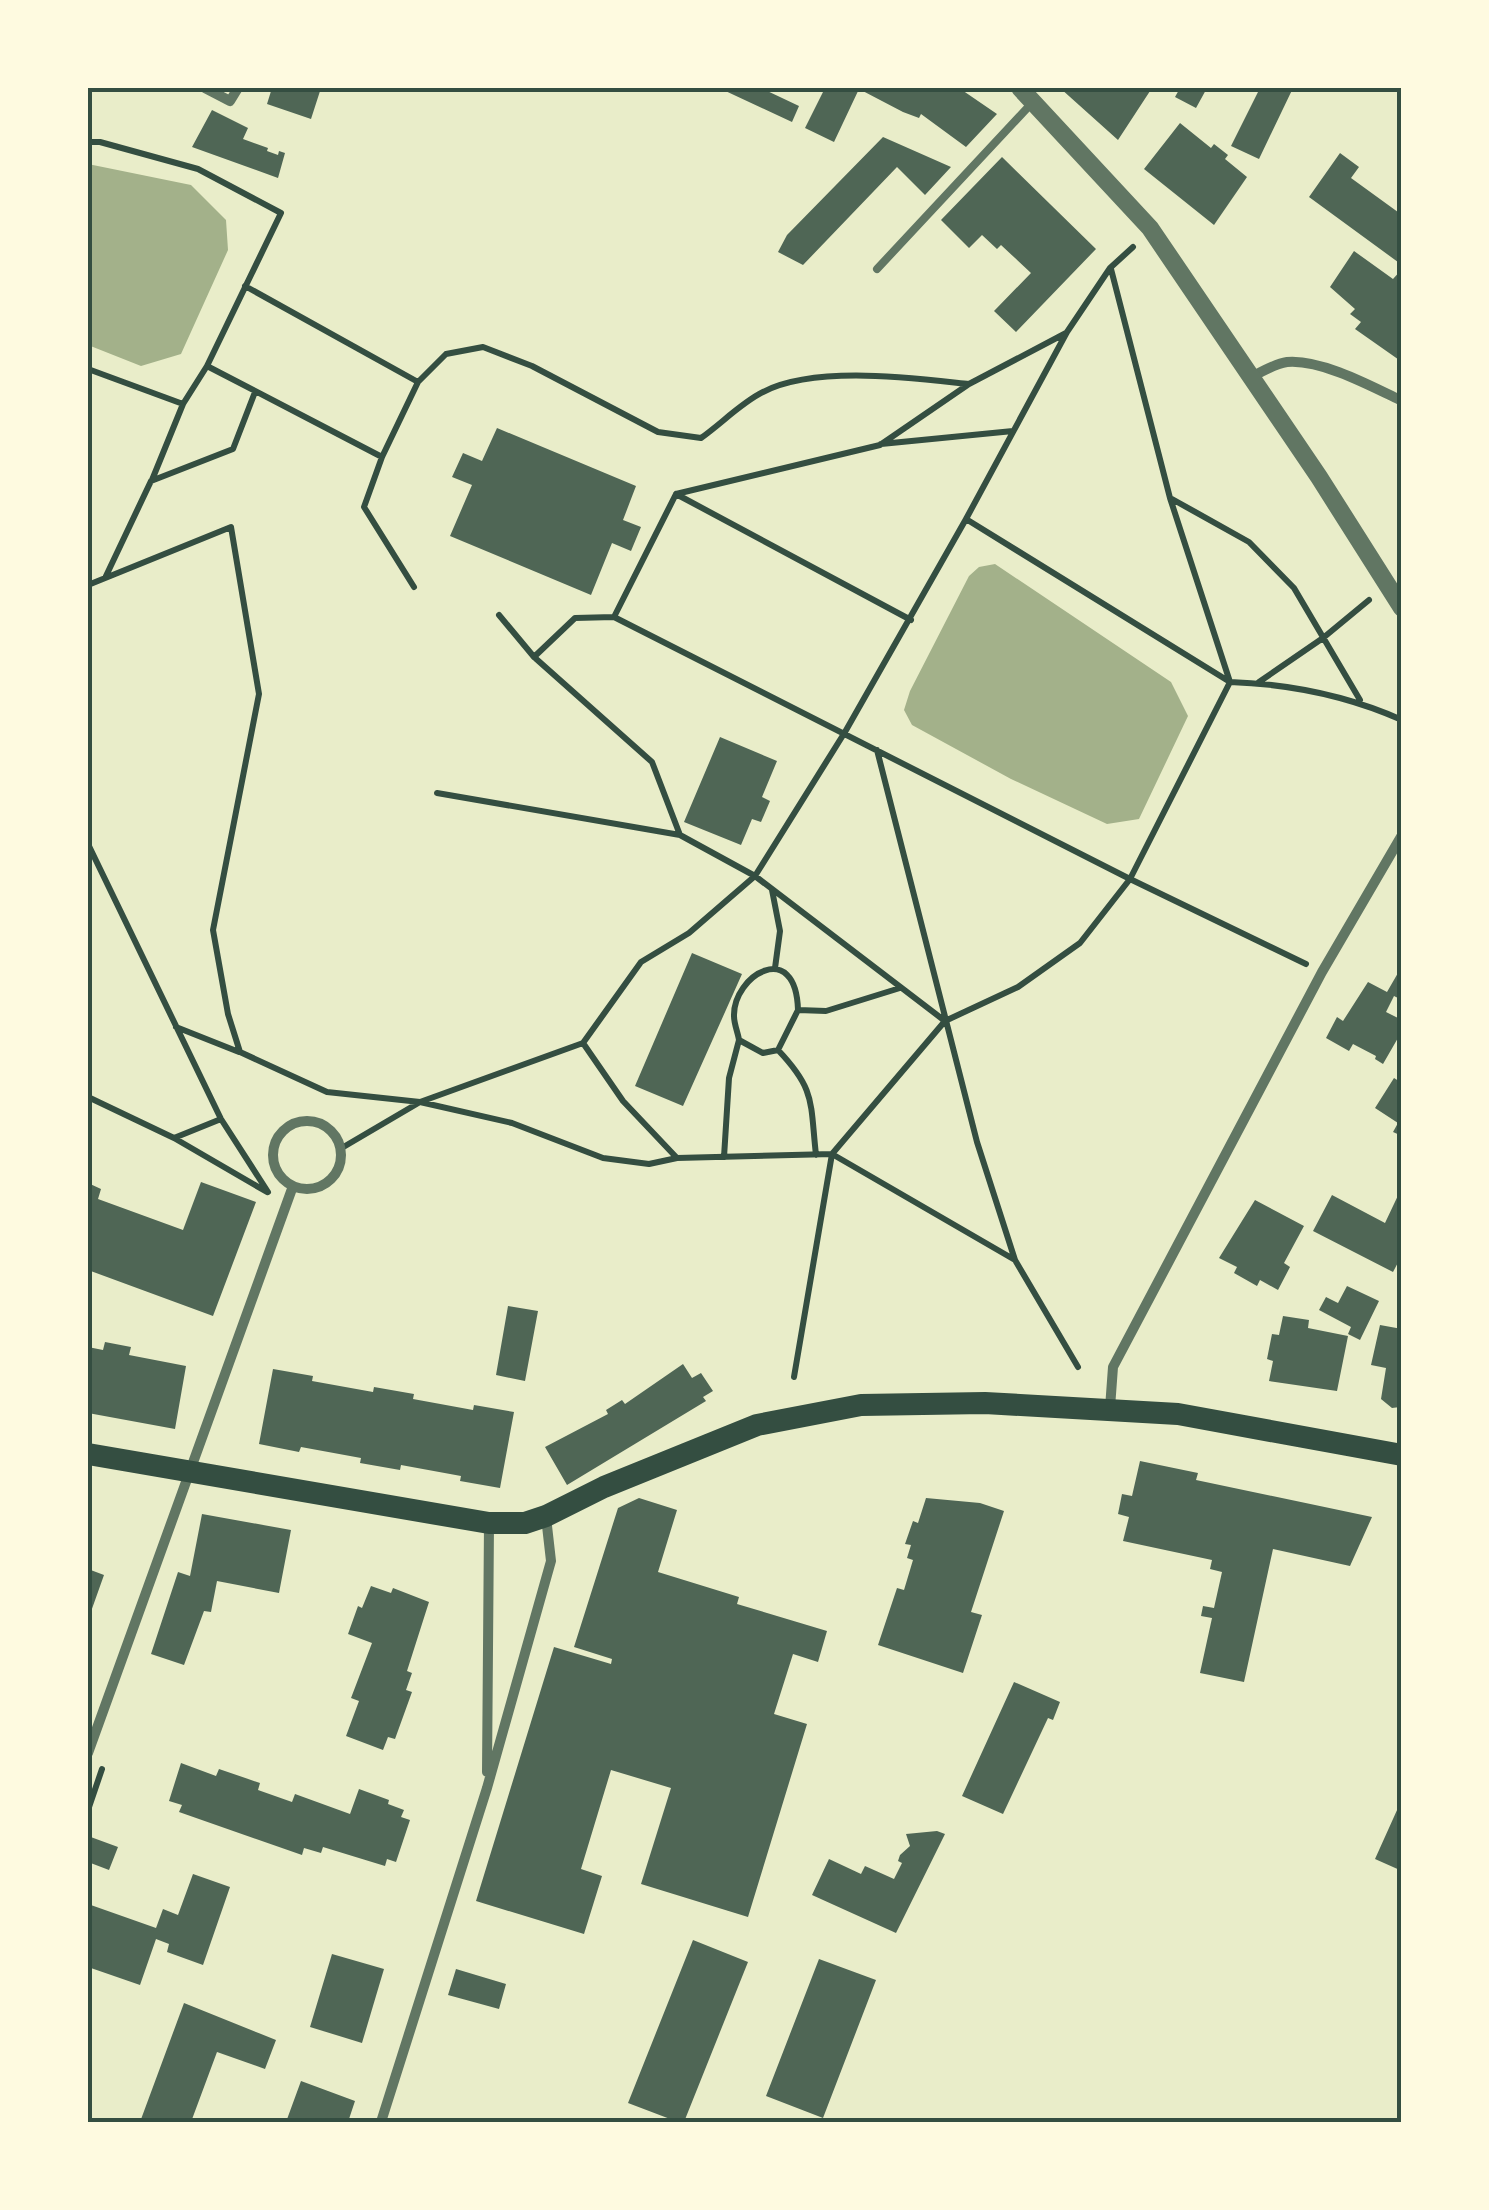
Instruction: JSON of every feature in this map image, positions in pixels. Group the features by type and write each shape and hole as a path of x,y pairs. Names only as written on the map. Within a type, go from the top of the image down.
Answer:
{"main road":[{"path":"88,1454 489,1523 526,1523 739,1432 808,1413 860,1405 933,1402 1110,1408 1215,1420 1402,1455"}],"street":[{"path":"205,88 230,101 238,88"},
{"path":"1020,88 1150,228 1319,477 1402,608"},
{"path":"1250,378 1283,362 1305,362 1402,401"},
{"path":"1110,1408 1113,1367 1322,972 1402,835"},
{"path":"308,1121 319,1123 329,1129 340,1149 338,1169 332,1178 314,1188 293,1186 276,1170 278,1137 286,1128 308,1121"},
{"path":"88,1753 293,1186"},
{"path":"380,2122 487,1788 552,1561 546,1516"},
{"path":"487,1788 489,1523"}],"lane":[{"path":"877,269 1033,102"}],"path":[{"path":"88,142 198,169 281,213 207,366 183,404 106,577"},
{"path":"340,1149 420,1102 583,1043 641,962 690,933 755,876 911,620 1067,332 1110,268 1133,247"},
{"path":"794,1377 832,1154 946,1021 1018,987 1080,943 1130,879 1230,682 1170,498 1110,268"},
{"path":"245,286 418,382"},
{"path":"880,444 970,384 1067,332"},
{"path":"414,588 364,507 382,456 418,382 446,354 483,347 532,366 658,432 701,438 762,392 812,376 970,384"},
{"path":"207,366 382,456"},
{"path":"88,368 183,404"},
{"path":"151,482 233,449 255,392"},
{"path":"614,617 676,494 880,444 1013,431"},
{"path":"676,494 911,620"},
{"path":"1170,498 1249,542 1294,588 1360,701"},
{"path":"966,518 1230,682 1258,683 1360,701 1402,720"},
{"path":"88,585 231,527 259,694 214,930 228,1014 240,1052"},
{"path":"1258,683 1324,638 1388,586"},
{"path":"499,615 534,657 652,762 680,835"},
{"path":"534,657 575,618 614,617 1322,972"},
{"path":"876,749 977,1142 1015,1260 1078,1367"},
{"path":"438,792 680,835 755,876 946,1021"},
{"path":"88,844 221,1118 268,1192 174,1138 88,1096"},
{"path":"772,889 780,931 775,968"},
{"path":"724,1157 729,1078 740,1040 734,1017 737,998 748,981 775,968 786,970 794,980 798,1010 778,1050"},
{"path":"798,1010 826,1011 901,988"},
{"path":"176,1027 327,1092 420,1102 512,1123 603,1158 649,1164 677,1158 832,1154 1015,1260"},
{"path":"740,1040 763,1053 778,1050"},
{"path":"583,1043 623,1101 677,1158"},
{"path":"778,1050 800,1073 809,1090 816,1155"},
{"path":"174,1138 221,1118"}],"shaded area":[{"path":"88,164 191,185 226,220 228,250 181,354 141,366 88,345"},
{"path":"995,564 1171,682 1188,716 1139,819 1107,824 1011,779 912,725 904,710 910,691 969,576 979,567"}],"building":[{"path":"272,88 321,88 311,119 267,104"},
{"path":"719,88 761,88 799,106 792,122"},
{"path":"825,88 959,88 997,114 966,147 921,114 919,118 903,112 859,89 834,142 805,128"},
{"path":"1060,88 1152,88 1118,140"},
{"path":"1180,88 1207,88 1196,108 1175,97"},
{"path":"1260,88 1293,88 1259,159 1231,146"},
{"path":"212,110 248,128 243,139 278,155 279,151 285,153 278,178 192,147"},
{"path":"1180,123 1211,148 1214,144 1228,155 1225,159 1247,177 1214,225 1144,169"},
{"path":"883,137 951,167 925,195 897,167 803,265 778,252 787,235"},
{"path":"1340,153 1359,167 1351,178 1402,215 1402,265 1309,197"},
{"path":"1002,157 1096,249 1016,332 994,311 1031,273 1001,245 997,249 982,235 969,248 941,220"},
{"path":"1354,251 1393,279 1402,269 1402,362 1355,329 1361,322 1350,314 1355,309 1330,287"},
{"path":"497,428 636,486 623,520 641,527 631,551 612,543 591,595 450,536 472,485 452,477 463,453 482,461"},
{"path":"720,737 777,761 762,797 770,801 761,822 752,819 741,845 684,822"},
{"path":"692,953 742,974 683,1106 635,1086"},
{"path":"1402,966 1402,996 1394,996 1386,1012 1402,1020 1402,1031 1383,1064 1353,1044 1349,1051 1326,1038 1337,1017 1343,1021 1368,982 1387,992"},
{"path":"1394,1078 1402,1083 1402,1136 1393,1132 1398,1123 1375,1108"},
{"path":"201,1182 256,1202 213,1316 88,1270 88,1183 101,1189 98,1199 183,1230"},
{"path":"1402,1187 1402,1255 1393,1272 1313,1231 1332,1195 1385,1223"},
{"path":"1255,1200 1304,1226 1284,1263 1290,1267 1278,1290 1260,1280 1257,1286 1234,1273 1237,1267 1219,1258"},
{"path":"1347,1286 1379,1301 1360,1340 1348,1334 1351,1327 1319,1310 1326,1297 1338,1303"},
{"path":"508,1306 538,1311 525,1381 496,1375"},
{"path":"1283,1316 1309,1320 1308,1328 1348,1336 1337,1391 1269,1381 1273,1361 1267,1359 1272,1334 1279,1335"},
{"path":"1380,1325 1402,1329 1400,1407 1392,1408 1381,1399 1386,1368 1371,1365"},
{"path":"105,1342 131,1347 129,1355 186,1366 175,1429 88,1413 88,1347 103,1350"},
{"path":"683,1364 692,1378 701,1373 713,1391 703,1397 706,1401 567,1485 545,1447 608,1414 606,1410 622,1400 625,1404"},
{"path":"273,1369 313,1376 312,1381 373,1392 374,1387 414,1394 413,1399 473,1410 474,1405 514,1412 500,1488 401,1465 400,1470 360,1463 361,1458 259,1444"},
{"path":"1140,1461 1198,1473 1196,1480 1372,1517 1350,1566 1273,1549 1244,1682 1200,1673 1212,1618 1201,1616 1203,1606 1214,1608 1222,1572 1210,1569 1212,1560 1123,1541 1129,1517 1118,1514 1122,1494 1132,1496"},
{"path":"639,1498 677,1510 658,1572 739,1597 737,1604 827,1631 818,1662 793,1654 774,1714 807,1724 748,1917 641,1884 671,1788 611,1770 581,1869 602,1876 584,1934 476,1901 554,1647 611,1664 612,1659 574,1647 618,1508"},
{"path":"926,1498 980,1503 1004,1511 971,1612 982,1615 963,1673 878,1645 897,1588 904,1590 913,1560 907,1558 911,1545 905,1544 913,1521 918,1523"},
{"path":"202,1514 291,1530 279,1593 217,1581 211,1612 204,1611 184,1665 151,1654 178,1572 190,1576"},
{"path":"88,1569 104,1575 88,1620"},
{"path":"371,1586 391,1593 393,1588 429,1602 407,1671 412,1673 406,1690 412,1692 395,1739 388,1737 383,1750 346,1736 359,1701 351,1698 372,1643 348,1634 358,1606 362,1608"},
{"path":"1014,1682 1060,1702 1053,1720 1048,1718 1003,1814 962,1796"},
{"path":"181,1763 216,1776 219,1769 260,1783 258,1790 292,1802 295,1794 350,1814 359,1789 389,1800 388,1804 404,1810 401,1817 410,1820 396,1862 387,1859 385,1866 323,1847 321,1853 304,1848 302,1855 179,1812 182,1805 169,1801"},
{"path":"1402,1799 1402,1871 1375,1859"},
{"path":"906,1834 945,1834 896,1933 812,1895 829,1859 861,1874 865,1866 894,1879 902,1863 898,1861 900,1855 910,1846"},
{"path":"88,1836 118,1847 109,1870 88,1862"},
{"path":"193,1874 230,1887 203,1965 167,1952 169,1944 156,1939 140,1985 88,1967 88,1904 156,1928 163,1909 178,1915"},
{"path":"693,1940 748,1962 684,2122 678,2122 628,2103"},
{"path":"332,1954 384,1969 362,2043 310,2027"},
{"path":"819,1959 876,1980 823,2118 766,2096"},
{"path":"456,1969 506,1984 499,2009 448,1995"},
{"path":"184,2003 276,2040 265,2069 217,2052 191,2122 140,2122"},
{"path":"301,2081 355,2101 348,2122 286,2122"}]}
